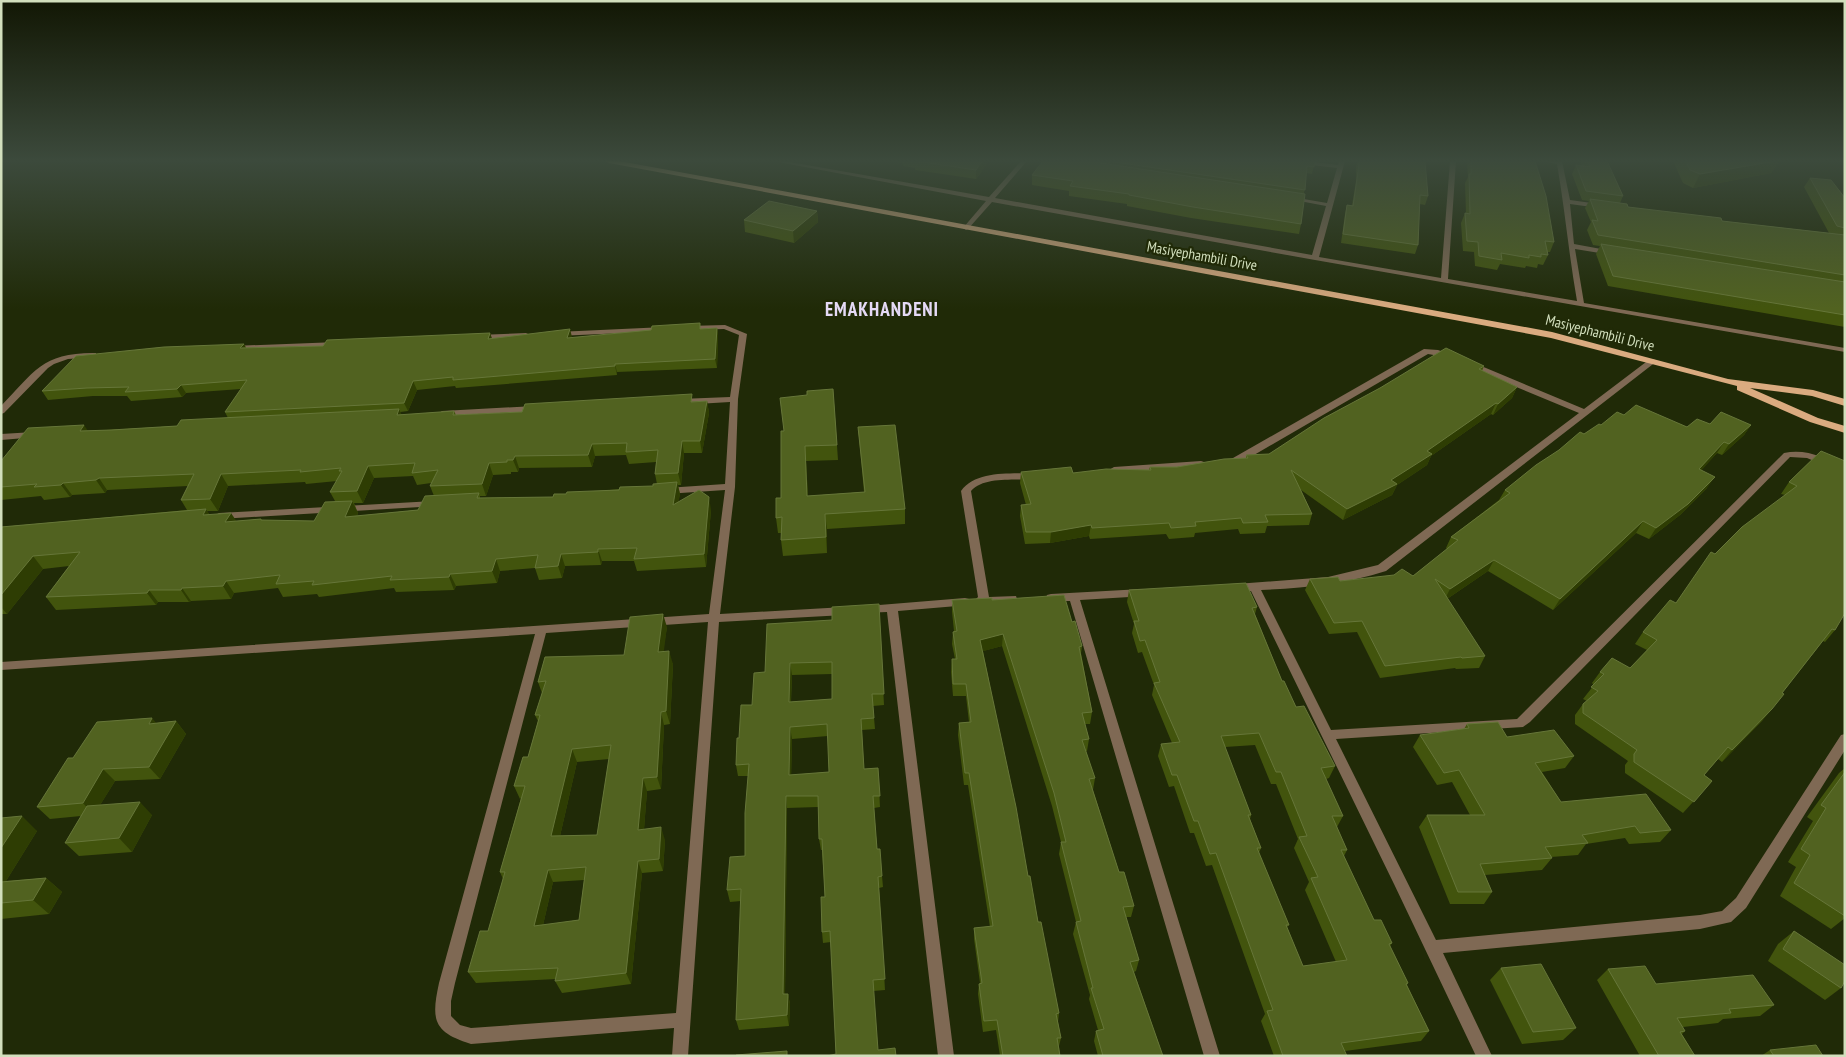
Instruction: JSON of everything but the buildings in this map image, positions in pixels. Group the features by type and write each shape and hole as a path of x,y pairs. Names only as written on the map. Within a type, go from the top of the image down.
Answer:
{"main road":[{"name":"Masiyephambili Drive","path":"872,210 1552,336 1728,382 1813,393 1845,403"},
{"name":"Masiyephambili Drive","path":"1728,382 1814,420 1845,430"}],"street":[{"path":"966,228 982,210"},
{"path":"1054,210 1845,350"},
{"path":"1316,258 1328,210"},
{"path":"1444,280 1449,210"},
{"path":"1568,210 1571,246 1581,304"},
{"path":"1571,246 1620,254"},
{"path":"470,338 718,327 738,331 743,334 734,399 730,487 714,618 680,1056"},
{"path":"223,349 352,343"},
{"path":"1104,471 1239,460 1427,351 1445,354 1585,413"},
{"path":"1,412 45,366 54,360 64,356 104,354"},
{"path":"1226,588 1359,577 1382,568 1653,362"},
{"path":"674,402 734,399"},
{"path":"437,414 546,408"},
{"path":"1,437 41,435"},
{"path":"1326,735 1519,724 1787,455 1794,453 1810,457 1845,471"},
{"path":"984,600 966,491 967,487 978,480 1046,475"},
{"path":"660,491 730,487"},
{"path":"211,516 440,503"},
{"path":"1254,587 1326,735 1434,947 1484,1056"},
{"path":"1038,598 1150,592"},
{"path":"1074,597 1212,1056"},
{"path":"1,666 542,629 892,609 984,600 1020,599"},
{"path":"892,609 946,1056"},
{"path":"542,629 447,983 443,1019 455,1030 471,1036 682,1020"},
{"path":"1434,947 1690,923 1726,917 1740,903 1845,739"}],"district":[{"name":"EMAKHANDENI","path":"882,309"}]}
